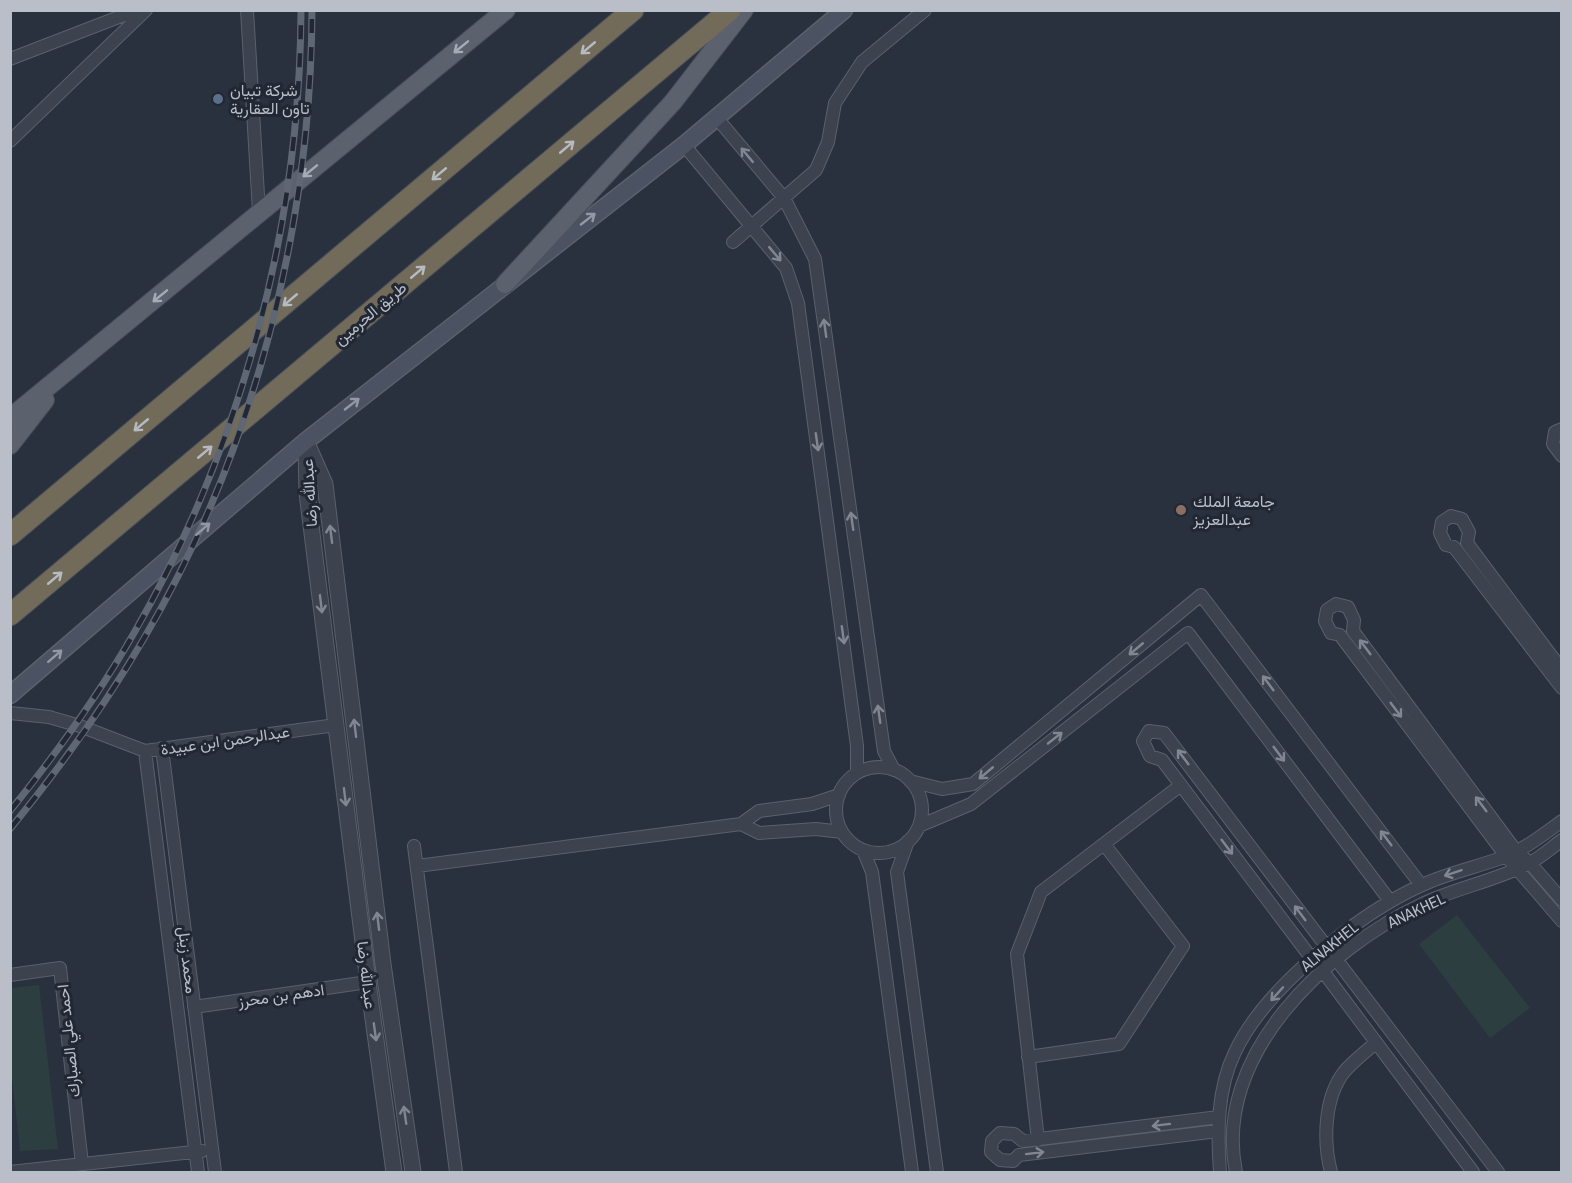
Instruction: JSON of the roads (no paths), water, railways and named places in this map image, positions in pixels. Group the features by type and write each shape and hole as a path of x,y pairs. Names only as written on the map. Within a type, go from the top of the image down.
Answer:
{"highway":[{"path":"10,536 633,10"},
{"name":"طريق الحرمين","path":"10,615 730,10"}],"main road":[{"path":"10,418 506,10"},
{"path":"505,284 673,102 744,10"},
{"path":"10,694 306,441 684,145 844,10"},
{"path":"10,445 33,413 78,363"}],"street":[{"path":"10,59 137,10"},
{"path":"10,141 146,10"},
{"path":"247,10 260,212"},
{"path":"733,242 816,170 828,142 835,103 862,62 925,10"},
{"path":"716,117 784,198 815,259 884,751 894,770"},
{"path":"684,145 786,268 798,303 857,746 857,773"},
{"path":"1562,429 1555,432 1553,444 1562,456"},
{"name":"عبدالله رضا","path":"306,441 307,494 394,1173"},
{"name":"عبدالله رضا","path":"306,441 325,484 383,964 413,1173"},
{"path":"1562,670 1467,543 1469,532 1462,519 1451,516 1442,522 1440,533 1446,545 1454,548 1562,688"},
{"path":"908,842 892,851 873,853 863,850 848,840 842,832 836,814 843,786 857,773 875,767 894,770 910,781 942,789 973,784 1201,595 1421,885"},
{"path":"1562,900 1530,863 1511,854 1340,635 1331,633 1325,621 1327,610 1336,604 1348,607 1354,620 1353,631 1511,854 1517,869 1562,921"},
{"path":"919,826 971,804 1188,633 1390,901"},
{"name":"عبدالرحمن ابن عبيدة","path":"10,713 59,720 145,751 336,725"},
{"path":"1312,959 1162,760 1150,756 1143,741 1149,731 1164,733 1498,1173"},
{"name":"محمد زينل","path":"162,748 214,1173"},
{"name":"محمد زينل","path":"145,751 198,1173"},
{"path":"910,781 920,797 921,816 919,826 908,842 897,872 937,1173"},
{"path":"1038,1140 1017,954 1041,892 1181,785"},
{"path":"417,866 741,824 759,811 812,804 839,795"},
{"name":"ALNAKHEL","path":"1220,1173 1218,1131 1222,1090 1234,1052 1257,1017 1292,977 1357,922 1390,901 1421,885 1511,854 1562,821"},
{"path":"741,824 759,833 816,829 842,832"},
{"name":"ANAKHEL","path":"1236,1173 1234,1120 1240,1088 1248,1066 1268,1032 1322,970 1378,928 1423,904 1530,863 1562,840"},
{"path":"1028,1057 1119,1044 1183,946 1104,844"},
{"path":"414,846 456,1173"},
{"path":"863,850 872,872 912,1173"},
{"name":"احمد علي الصبارك","path":"10,975 60,968 82,1164"},
{"path":"1322,970 1473,1173"},
{"name":"ادهم بن محرز","path":"194,1008 368,982"},
{"path":"1331,1173 1326,1129 1333,1095 1344,1072 1376,1042"},
{"path":"1218,1131 1019,1155 1013,1161 1000,1160 991,1152 992,1141 1000,1133 1014,1134 1023,1141 1038,1140 1220,1118"},
{"path":"10,1172 212,1149"}],"railway":[{"path":"10,811 76,724 134,633 172,561 206,487 234,410 258,332 276,253 290,172 298,91 301,10"},
{"path":"10,829 80,737 143,640 182,568 216,493 245,416 269,336 287,256 301,174 309,92 312,10"}],"place":[{"name":"شركة تبيان تاون العقارية","path":"218,99"},
{"name":"جامعة الملك عبدالعزيز","path":"1181,510"}]}
